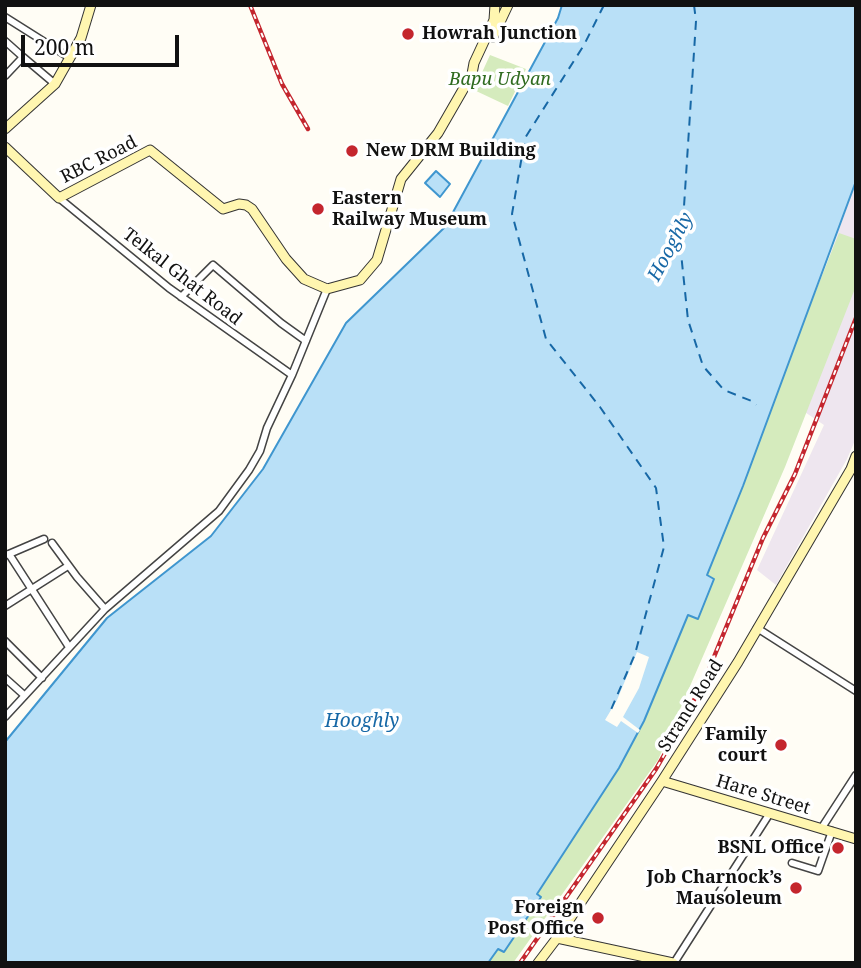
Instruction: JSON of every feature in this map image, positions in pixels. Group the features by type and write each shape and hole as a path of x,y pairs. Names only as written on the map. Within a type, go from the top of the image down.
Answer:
{"main road":[{"path":"5,129 55,85 81,38 91,5"},
{"path":"327,289 360,280 377,260 401,179 438,133 472,74 474,63 494,20 495,5"},
{"path":"472,74 477,70 508,5"},
{"name":"RBC Road","path":"5,147 53,193 150,150 223,209 239,204 252,209 286,259 304,279 327,289"},
{"name":"Strand Road","path":"538,963 662,781 757,628 855,458"},
{"name":"Hare Street","path":"662,781 856,839"},
{"path":"557,938 673,963"}],"street":[{"path":"5,17 70,58"},
{"path":"5,41 55,85"},
{"path":"5,76 23,57"},
{"name":"Telkal Ghat Road","path":"53,193 181,297 292,375"},
{"path":"181,297 213,265 306,341"},
{"path":"5,717 105,609 219,511 250,470 327,289"},
{"path":"44,539 7,554 69,647"},
{"path":"52,543 105,609"},
{"path":"5,606 68,566"},
{"path":"757,628 856,691"},
{"path":"5,641 42,678"},
{"path":"5,678 24,695"},
{"path":"821,828 856,775"},
{"path":"673,963 769,813"},
{"path":"792,863 818,871 832,831"}],"shaded area":[{"path":"856,181 856,438 847,459 776,585 757,570 824,425 781,396"}],"green space":[{"name":"Bapu Udyan","path":"490,55 526,69 508,106 474,90"},
{"path":"839,233 856,239 856,286 785,467 658,760 513,963 489,963 498,948 503,952 541,897 537,894 638,733 650,708"}],"water":[{"name":"Hooghly","path":"562,5 856,5 856,181 743,486 707,575 714,579 698,619 688,615 644,721 619,768 537,894 541,897 504,952 498,949 488,963 5,963 5,742 107,618 211,536 263,469 346,323 445,227 558,18"},
{"path":"436,171 450,184 440,197 425,183"}],"pier":[{"path":"637,652 649,657 639,688 623,717 640,730 638,733 621,721 617,727 605,720 617,700"}],"ferry route":[{"path":"604,5 584,45 525,138 512,214 546,339 600,407 656,488 664,547 635,654 610,712"},
{"path":"694,5 696,21 681,253 688,320 703,366 724,390 756,405"}],"railway":[{"path":"250,5 282,84 308,129"},
{"path":"520,963 656,769 686,717 709,669 763,538 795,474 856,318"}],"place":[{"name":"Howrah Junction","path":"408,34"},
{"name":"New DRM Building","path":"352,151"},
{"name":"Eastern Railway Museum","path":"318,209"},
{"name":"Family court","path":"781,745"},
{"name":"BSNL Office","path":"838,848"},
{"name":"Job Charnock’s Mausoleum","path":"796,888"},
{"name":"Foreign Post Office","path":"598,918"}]}
